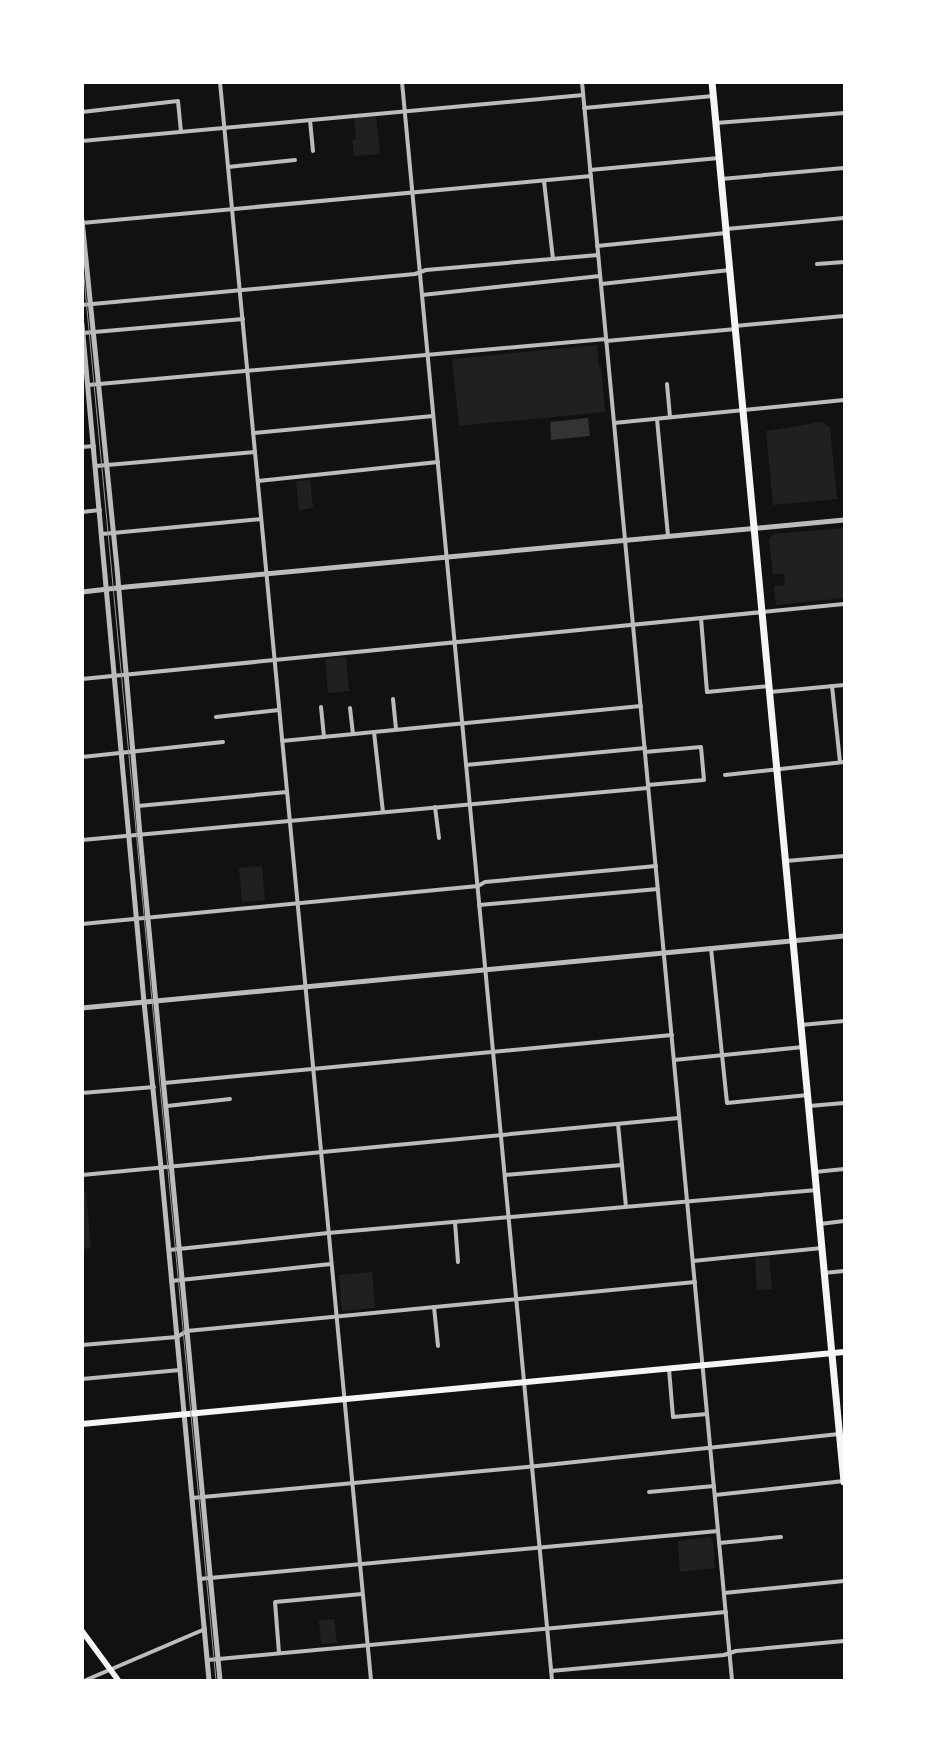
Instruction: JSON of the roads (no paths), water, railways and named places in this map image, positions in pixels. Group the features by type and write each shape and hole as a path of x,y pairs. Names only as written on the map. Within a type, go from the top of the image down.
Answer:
{"highway":[{"path":"712,82 824,1273 843,1449 844,1482"}],"main road":[{"path":"82,1424 844,1352"},
{"path":"82,1630 118,1680"}],"street":[{"path":"220,82 371,1680"},
{"path":"402,82 552,1680"},
{"path":"582,82 732,1680"},
{"path":"82,141 583,95"},
{"path":"584,108 713,96"},
{"path":"82,112 178,101 181,132"},
{"path":"716,123 844,113"},
{"path":"310,120 313,151"},
{"path":"590,170 719,158"},
{"path":"228,167 295,160"},
{"path":"721,179 844,168"},
{"path":"220,1680 83,222 591,176"},
{"path":"544,180 553,259"},
{"path":"597,246 844,218"},
{"path":"82,305 426,270 598,255"},
{"path":"817,264 844,262"},
{"path":"601,284 730,270"},
{"path":"422,295 600,276"},
{"path":"86,388 98,384 606,340 844,316"},
{"path":"83,336 93,332 242,319"},
{"path":"82,324 86,388 96,466 144,1002 154,1087 209,1680"},
{"path":"666,384 670,417"},
{"path":"614,423 844,400"},
{"path":"253,433 434,416"},
{"path":"657,418 668,536"},
{"path":"82,447 94,446"},
{"path":"96,466 255,452"},
{"path":"258,480 438,462"},
{"path":"82,512 100,510"},
{"path":"102,534 261,519"},
{"path":"82,592 844,520"},
{"path":"82,679 844,604"},
{"path":"701,618 707,692 844,685"},
{"path":"724,775 842,762 832,686"},
{"path":"393,699 396,729"},
{"path":"282,741 641,706"},
{"path":"321,707 324,737"},
{"path":"350,708 352,734"},
{"path":"216,717 279,710"},
{"path":"374,732 382,812"},
{"path":"82,757 222,742"},
{"path":"82,840 290,822 704,780 701,747 466,765"},
{"path":"138,806 287,792"},
{"path":"435,807 439,838"},
{"path":"786,861 844,856"},
{"path":"82,924 478,886 485,882 656,866"},
{"path":"479,905 658,889"},
{"path":"82,1008 844,936"},
{"path":"711,948 727,1104 808,1095"},
{"path":"801,1025 844,1021"},
{"path":"164,1083 672,1035"},
{"path":"674,1060 803,1047"},
{"path":"82,1094 154,1087"},
{"path":"167,1106 230,1099"},
{"path":"809,1106 844,1103"},
{"path":"82,1175 679,1118"},
{"path":"618,1124 626,1207"},
{"path":"505,1175 622,1165"},
{"path":"815,1172 844,1169"},
{"path":"169,1250 454,1222 817,1190"},
{"path":"820,1224 844,1221"},
{"path":"454,1222 458,1262"},
{"path":"693,1261 822,1248"},
{"path":"172,1281 331,1264"},
{"path":"824,1273 844,1271"},
{"path":"82,1345 177,1337 188,1331 695,1282"},
{"path":"434,1307 438,1346"},
{"path":"669,1368 674,1417 707,1414"},
{"path":"82,1379 180,1370"},
{"path":"192,1498 532,1466 840,1434"},
{"path":"715,1495 844,1482"},
{"path":"649,1492 714,1486"},
{"path":"199,1579 718,1530"},
{"path":"719,1543 781,1537"},
{"path":"724,1593 844,1581"},
{"path":"279,1653 275,1602 362,1594"},
{"path":"208,1660 726,1612"},
{"path":"86,1680 205,1629"},
{"path":"551,1671 724,1655 844,1641"}],"tram line":[{"path":"82,256 216,1680"}]}
